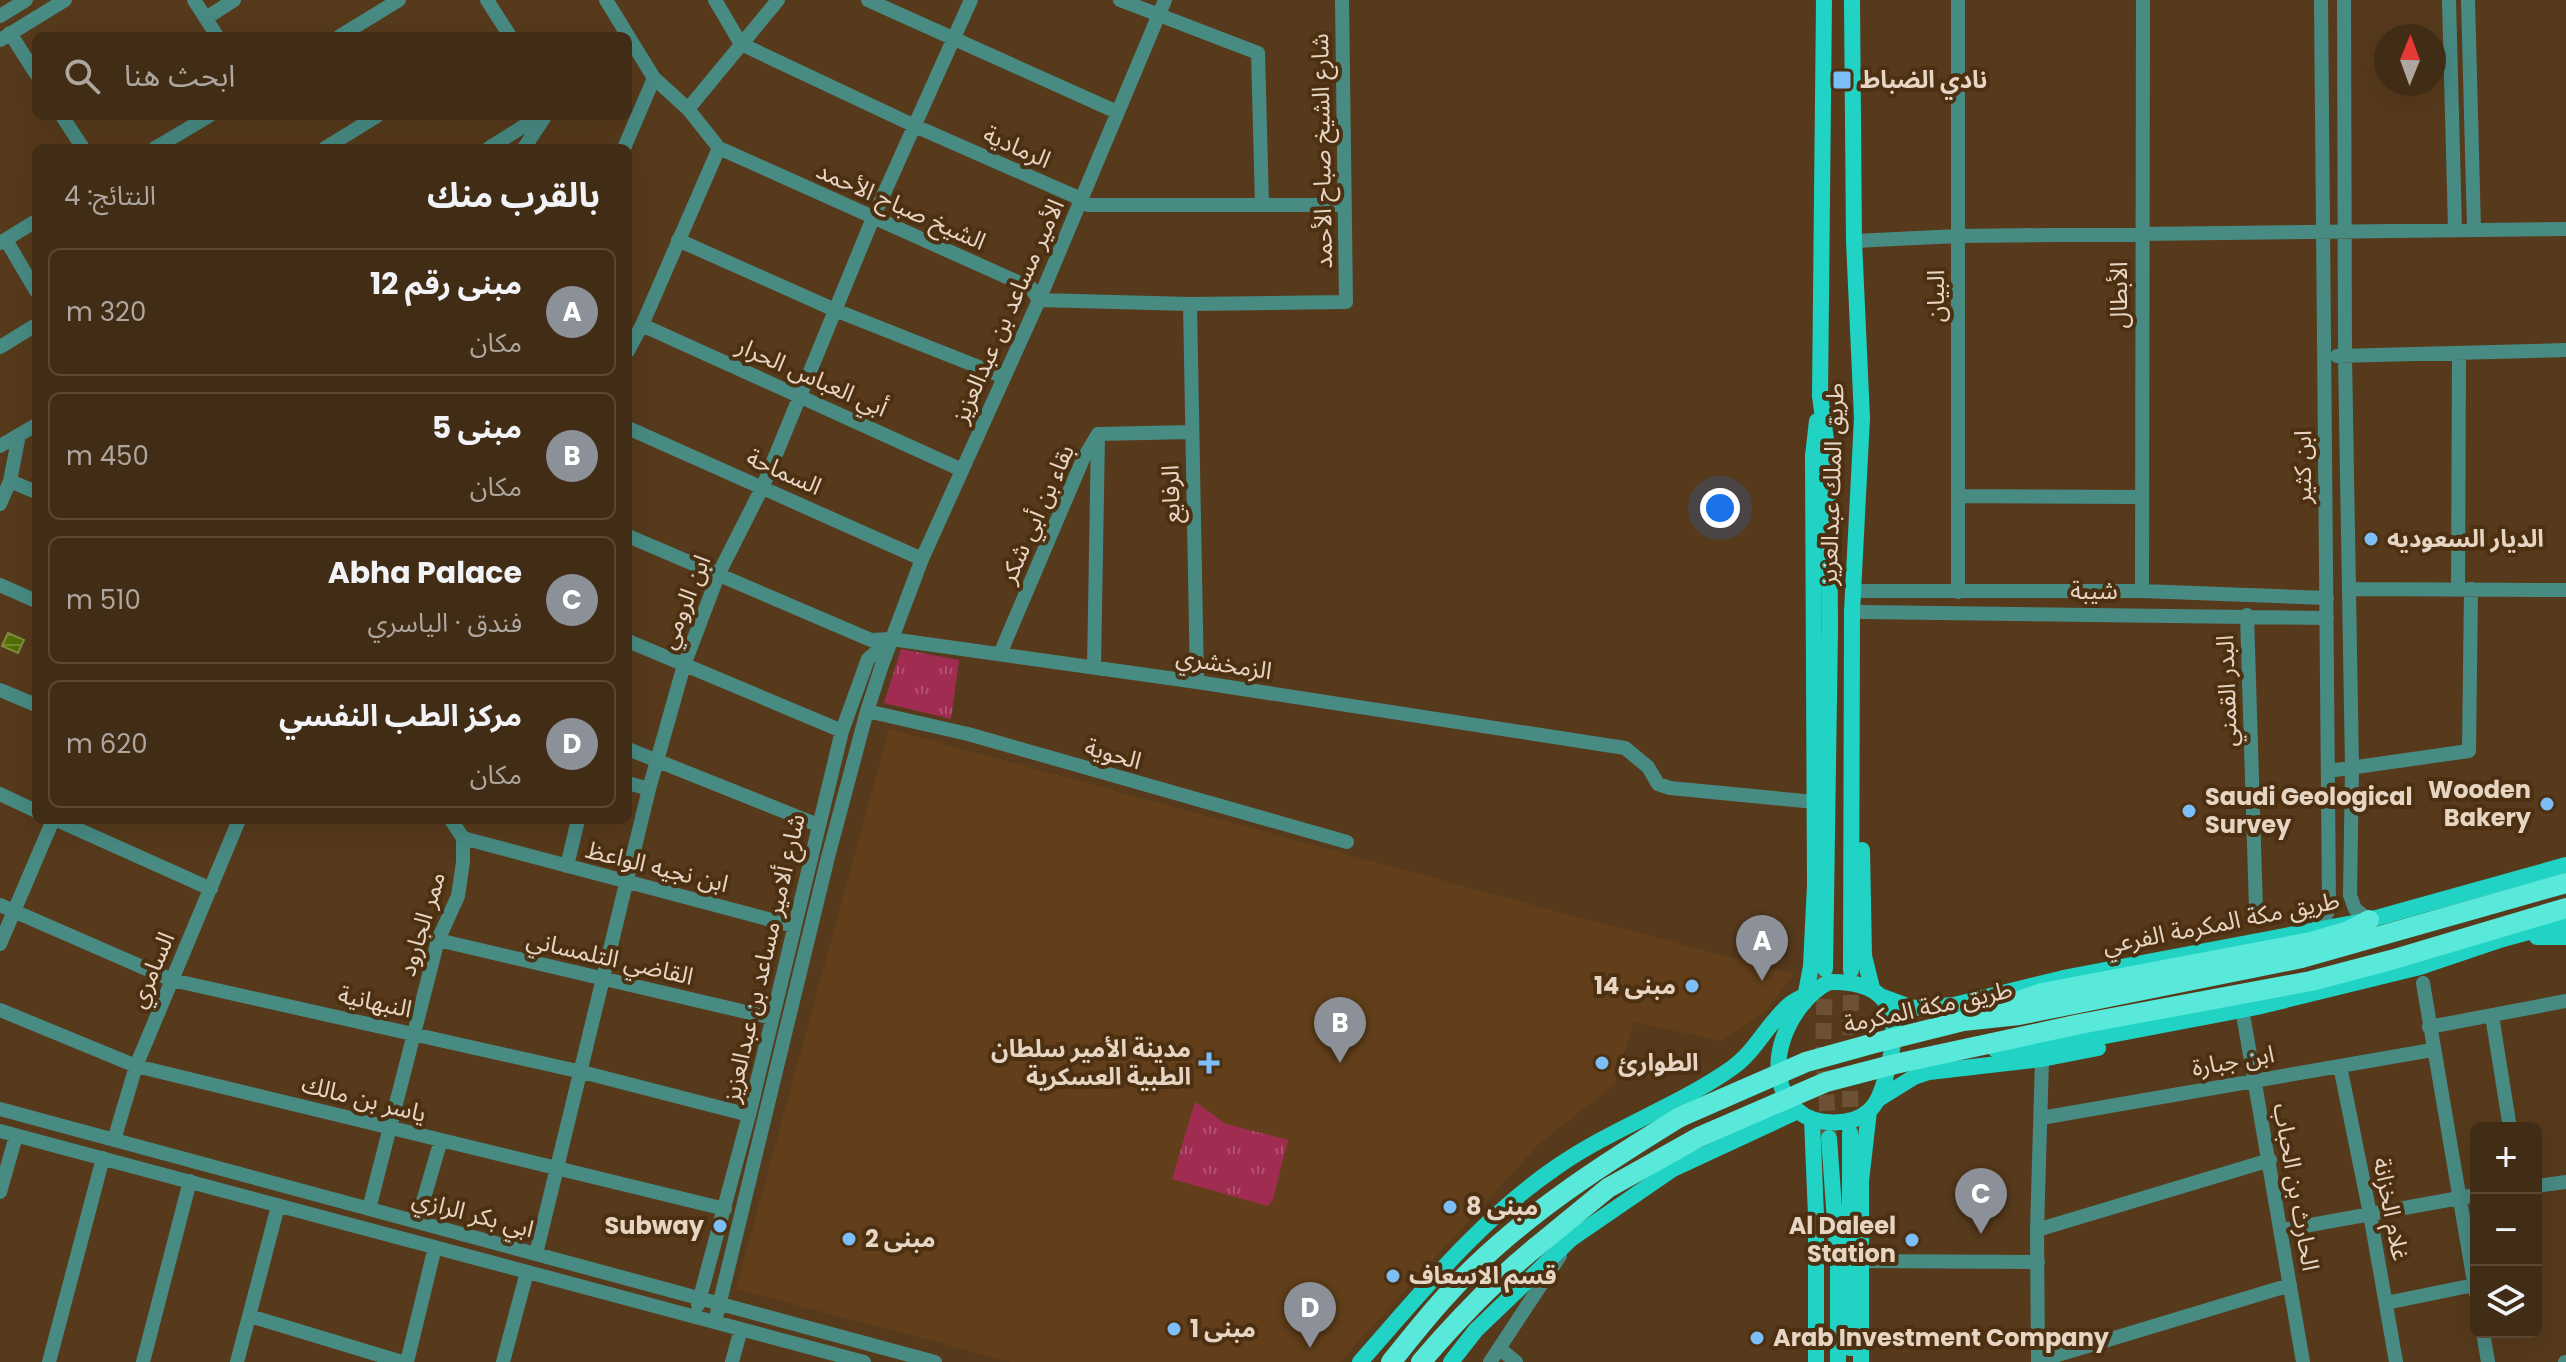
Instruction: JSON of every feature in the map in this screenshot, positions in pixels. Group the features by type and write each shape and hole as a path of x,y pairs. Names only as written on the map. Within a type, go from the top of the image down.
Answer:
{"highway":[{"name":"طريق مكة المكرمة","path":"1391,1362 1425,1319 1474,1267 1570,1188 1680,1117 1806,1062 1963,1021 2019,1015 2302,958 2566,883"},
{"name":"طريق مكة المكرمة","path":"1421,1362 1499,1277 1608,1188 1699,1137 1826,1082 1957,1050 2311,981 2566,908"},
{"path":"1963,1021 2042,993 2311,942 2348,931 2369,920"},
{"path":"1430,1362 1456,1321"}],"main road":[{"name":"طريق الملك عبدالعزيز","path":"1824,0 1820,396 1829,462 1830,598 1829,883 1825,969"},
{"name":"طريق الملك عبدالعزيز","path":"1851,970 1852,612 1862,418 1854,241 1852,0"},
{"path":"1820,396 1813,456 1815,802 1811,966 1808,996 1786,1035 1776,1065 1778,1083 1784,1096 1805,1115 1831,1123 1851,1120 1914,1077 1929,1072 2042,1059 2244,1020 2257,1007"},
{"path":"1861,1362 1861,1181 1873,1105 1894,1044 1893,1025 1864,956 1862,418"},
{"path":"2544,870 2566,857"},
{"name":"طريق مكة المكرمة الفرعي","path":"1877,992 1913,1008 1933,1008 2068,977 2369,920 2566,865"},
{"path":"1957,1050 2018,1048 2079,1041 2257,1007 2420,967 2566,922"},
{"path":"2503,939 2566,937"},
{"path":"1360,1362 1437,1275 1501,1210 1558,1165 1736,1065 1790,1003 1829,982 1845,982 1877,992"},
{"path":"1637,1119 1718,1103 1728,1113 1729,1130 1705,1155"},
{"path":"1451,1362 1476,1330 1571,1239 1673,1169 1805,1115"},
{"path":"1805,1115 1816,1216 1816,1362"},
{"path":"1850,1133 1850,1362"},
{"path":"1829,1138 1838,1263 1838,1362"}],"street":[{"path":"0,16 26,0"},
{"path":"32,69 5,36 65,0"},
{"path":"194,0 215,32"},
{"path":"206,18 234,0"},
{"path":"347,32 399,0"},
{"path":"487,0 507,32"},
{"name":"الشيخ صباح الأحمد","path":"606,0 621,32"},
{"path":"715,0 741,44"},
{"path":"688,109 778,0"},
{"path":"868,0 1117,112"},
{"name":"ابن الرومي","path":"536,1254 629,882 649,789 684,665 719,573 763,486 873,218 971,0"},
{"path":"1120,0 1258,53 1262,205"},
{"name":"الأمير مساعد بن عبدالعزيز","path":"720,1303 819,896 867,711 891,639 922,559 1039,300 1165,0"},
{"name":"شارع الشيخ صباح الأحمد","path":"1190,304 1346,302 1342,0"},
{"name":"البيان","path":"1958,0 1958,592"},
{"name":"الأبطال","path":"2142,591 2143,0"},
{"name":"ابن كثير","path":"2315,930 2327,913 2329,896 2321,0"},
{"name":"ابن كثير","path":"2344,0 2345,356 2352,767 2350,895"},
{"path":"2449,0 2455,229"},
{"path":"2468,0 2474,229"},
{"name":"الرمادية","path":"741,44 915,126 1081,199 1088,205 1345,205"},
{"name":"الشيخ صباح الأحمد","path":"634,60 688,109 719,148 1031,288 1039,300"},
{"path":"626,144 654,78"},
{"path":"65,120 80,144"},
{"path":"162,144 202,120"},
{"path":"332,144 370,120"},
{"path":"496,144 536,120"},
{"path":"526,144 541,120"},
{"path":"632,343 719,148"},
{"path":"32,224 3,242 32,285"},
{"path":"1854,241 1958,236 2566,229"},
{"path":"678,240 835,310 1004,377"},
{"path":"1039,300 1190,304"},
{"name":"الرفايع","path":"1190,304 1197,682"},
{"name":"أبي العباس الحرار","path":"642,325 962,470"},
{"path":"0,347 32,327"},
{"path":"2324,356 2566,350"},
{"path":"2328,771 2469,751 2459,354"},
{"path":"0,446 32,427"},
{"name":"السماحة","path":"632,430 922,559"},
{"name":"بقاء بن أبي شكر","path":"1000,654 1083,459 1098,434 1192,432"},
{"path":"1094,667 1098,434"},
{"path":"0,504 10,481 19,435"},
{"path":"10,481 32,490"},
{"path":"1959,496 2140,497"},
{"name":"الزمخشري","path":"632,538 871,640 891,639 1094,667 1625,748 1648,767 1658,784 1670,788 1815,802"},
{"path":"0,585 32,599"},
{"path":"2349,589 2566,590"},
{"name":"شيبة","path":"1862,591 2142,591 2327,598"},
{"name":"شيبة","path":"1862,612 2327,618"},
{"name":"البدر القمني","path":"2247,615 2256,909"},
{"name":"شارع ألامير مساعد بن عبدالعزيز","path":"695,1316 749,1115 842,731 868,659 891,639"},
{"path":"632,643 842,731"},
{"path":"0,690 32,703"},
{"name":"الحوية","path":"867,711 968,734 1347,842"},
{"path":"632,751 818,825"},
{"path":"632,784 649,789"},
{"path":"0,794 32,809"},
{"path":"0,944 7,908 53,824"},
{"path":"64,824 211,889"},
{"name":"السامري","path":"114,1140 136,1066 237,824"},
{"path":"454,824 463,838"},
{"path":"567,866 577,824"},
{"name":"ابن نجيه الواعظ","path":"463,838 794,926"},
{"name":"ممر الجارود","path":"369,1209 438,940 458,896 463,838"},
{"path":"803,893 812,891 819,896"},
{"path":"2329,896 2343,899 2350,895 2355,909 2369,920"},
{"name":"النبهانية","path":"7,908 172,980 582,1072 749,1115"},
{"name":"القاضي التلمساني","path":"438,940 772,1018"},
{"path":"2423,983 2471,1266"},
{"path":"2429,1027 2566,1001"},
{"name":"ياسر بن مالك","path":"0,1010 136,1066 725,1209"},
{"path":"2492,1016 2509,1122"},
{"name":"الحارث بن الحباب","path":"2244,1020 2303,1362"},
{"name":"ابن جبارة","path":"2041,1118 2432,1050"},
{"path":"2042,1059 2037,1230 2038,1361 2290,1285"},
{"name":"غلام الخزانة","path":"2340,1066 2396,1362"},
{"name":"ابي بكر الرازي","path":"0,1109 935,1362"},
{"name":"ابي بكر الرازي","path":"0,1131 695,1316 832,1358 864,1362"},
{"path":"0,1192 16,1136"},
{"path":"417,1222 441,1140"},
{"path":"49,1362 103,1158"},
{"path":"2037,1230 2270,1160"},
{"path":"143,1362 190,1181"},
{"path":"2542,1185 2566,1182"},
{"path":"2282,1230 2470,1196"},
{"path":"237,1362 278,1206"},
{"path":"1490,1362 1571,1239"},
{"path":"250,1316 404,1362 435,1247"},
{"path":"1862,1261 2038,1262"},
{"path":"503,1362 527,1272"},
{"path":"2386,1303 2470,1291"},
{"path":"715,1322 720,1303"},
{"path":"732,1362 741,1329"},
{"path":"2484,1338 2488,1362"},
{"path":"1500,1349 1516,1362"}],"shaded area":[{"path":"8,633 24,640 18,653 2,646"},
{"name":"مدينة الأمير سلطان الطبية العسكرية","path":"889,729 1794,974 1764,1013 1721,1041 1634,1022 1614,1085 1539,1144 1340,1362 1012,1362 736,1289"}],"green space":[{"path":"901,649 959,660 951,719 884,703"},
{"path":"1195,1102 1226,1124 1288,1140 1273,1199 1268,1206 1172,1179"}],"tunnel":[{"path":"1850,1131 1851,970"},
{"path":"1825,975 1823,1051 1829,1135"}],"place":[{"name":"نادي الضباط","path":"1842,80"},
{"name":"الديار السعوديه","path":"2371,539"},
{"name":"Wooden Bakery","path":"2547,804"},
{"name":"Saudi Geological Survey","path":"2189,811"},
{"name":"مبنى رقم 12","path":"1762,981"},
{"name":"مبنى 14","path":"1692,986"},
{"name":"مدينة الأمير سلطان الطبية العسكرية","path":"1209,1063"},
{"name":"مبنى 5","path":"1340,1063"},
{"name":"الطوارئ","path":"1602,1063"},
{"name":"مبنى 8","path":"1450,1207"},
{"name":"Subway","path":"720,1226"},
{"name":"Abha Palace","path":"1981,1234"},
{"name":"مبنى 2","path":"849,1239"},
{"name":"Al Daleel Station","path":"1912,1240"},
{"name":"قسم الاسعاف","path":"1393,1276"},
{"name":"مبنى 1","path":"1174,1329"},
{"name":"Arab Investment Company","path":"1757,1338"},
{"name":"مركز الطب النفسي","path":"1310,1348"}]}
